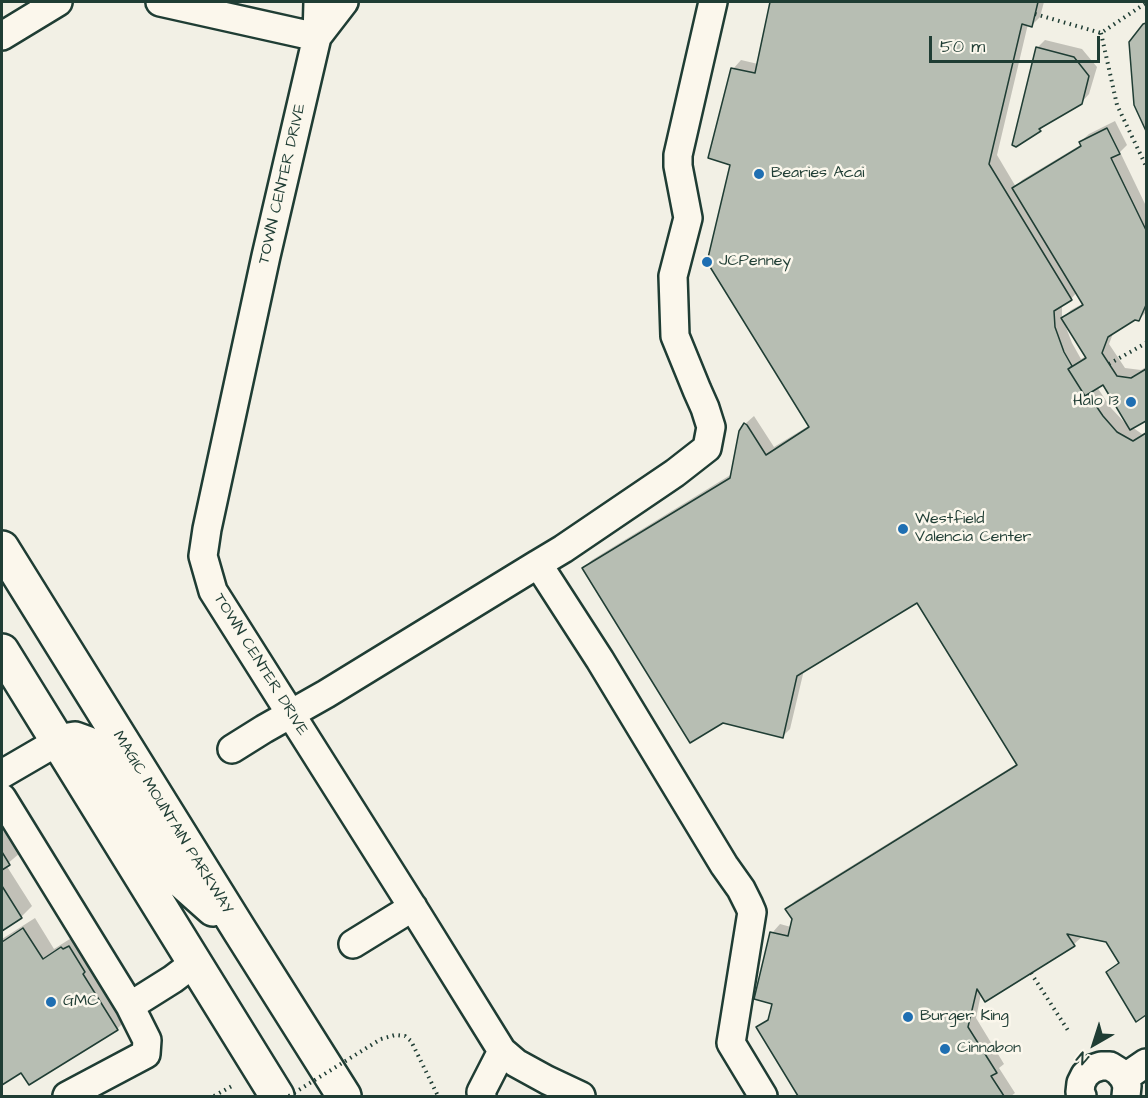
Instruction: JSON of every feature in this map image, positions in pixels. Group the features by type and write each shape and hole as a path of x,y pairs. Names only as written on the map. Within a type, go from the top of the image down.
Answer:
{"main road":[{"name":"MAGIC MOUNTAIN PARKWAY","path":"2,548 344,1096"},
{"path":"2,651 277,1096"},
{"path":"57,742 75,739 86,743 168,869 240,932"}],"street":[{"path":"2,36 58,2"},
{"path":"160,2 317,37"},
{"name":"TOWN CENTER DRIVE","path":"318,2 317,37 269,242 207,529 204,556 213,591 502,1051 526,1069 581,1096"},
{"name":"TOWN CENTER DRIVE","path":"317,37 344,2"},
{"path":"232,749 563,549 681,469 707,448 711,427 675,336 673,276 688,218 678,166 678,154 713,2"},
{"path":"538,564 600,660 717,855 750,905 752,912 731,1042 763,1096"},
{"path":"2,774 57,742"},
{"path":"2,798 130,1006 147,1040 146,1054 68,1096"},
{"path":"353,944 413,907"},
{"path":"130,1006 194,963"},
{"path":"482,1096 481,1092 502,1051"},
{"path":"1082,1096 1081,1083 1092,1069 1110,1066 1132,1079"}],"path":[{"path":"1035,14 1101,33 1146,3"},
{"path":"1101,33 1117,105 1146,165"},
{"path":"1109,364 1146,343"},
{"path":"1031,973 1069,1032"},
{"path":"289,1096 381,1039 395,1035 405,1036 411,1041 438,1096"},
{"path":"214,1096 232,1086"}],"building":[{"name":"Westfield Valencia Center","path":"770,2 1038,2 1032,27 1022,24 989,164 1072,300 1054,311 1055,327 1072,366 1068,369 1085,396 1088,394 1117,432 1133,441 1146,433 1146,1015 1136,1022 1106,972 1119,963 1106,942 1067,934 1075,946 985,1002 977,989 968,1027 997,1073 991,1076 1004,1096 798,1096 756,1027 768,1020 772,1004 754,999 770,932 788,936 792,919 785,909 1017,765 917,603 797,676 783,738 723,723 690,743 582,568 730,478 739,431 744,423 766,455 809,427 707,262 730,165 708,158 731,68 755,73"},
{"path":"1146,23 1146,131 1134,105 1129,42"},
{"path":"1036,47 1074,57 1089,76 1082,104 1039,129 1041,131 1016,147 1012,145"},
{"path":"1107,128 1120,154 1111,158 1146,230 1146,305 1139,321 1135,320 1108,337 1102,353 1117,376 1131,378 1146,369 1146,421 1130,430 1103,385 1085,396 1068,369 1086,358 1061,318 1083,305 1012,188 1081,146 1079,142"},
{"path":"2,852 10,865 2,870"},
{"path":"2,886 22,918 2,931"},
{"name":"GMC","path":"23,928 43,959 61,947 63,949 69,946 85,972 83,974 118,1030 29,1085 21,1073 2,1085 2,942"}],"place":[{"name":"Bearies Acai","path":"759,174"},
{"name":"JCPenney","path":"707,262"},
{"name":"Halo 13","path":"1131,402"},
{"name":"Westfield Valencia Center","path":"903,529"},
{"name":"GMC","path":"51,1002"},
{"name":"Burger King","path":"908,1017"},
{"name":"Cinnabon","path":"945,1049"}]}
